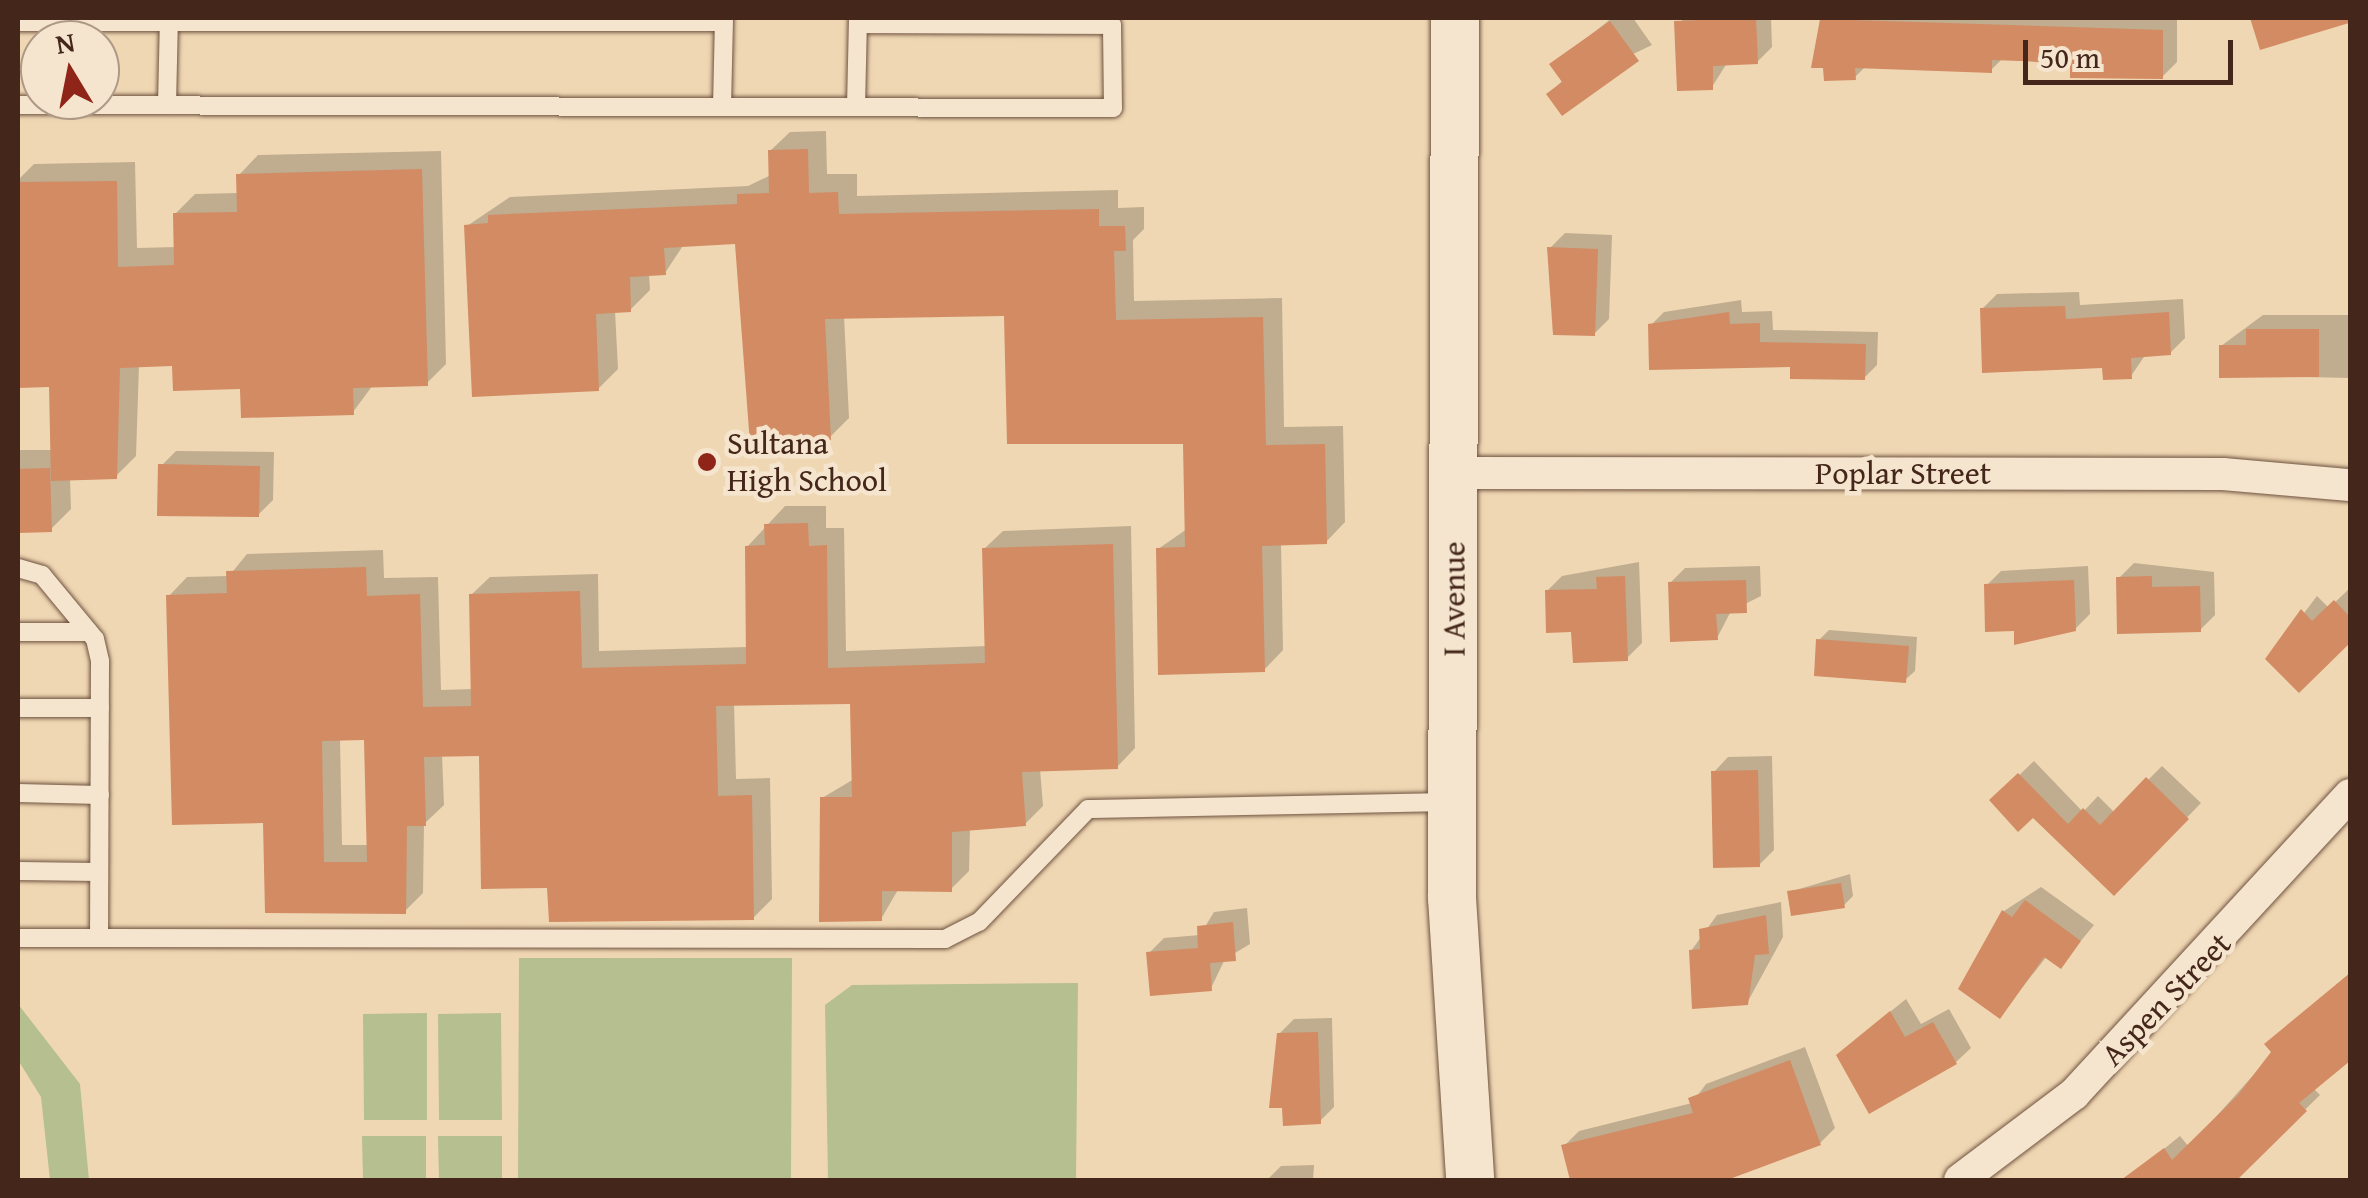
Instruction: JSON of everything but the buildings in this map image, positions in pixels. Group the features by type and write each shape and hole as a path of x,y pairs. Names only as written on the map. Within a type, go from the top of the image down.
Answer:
{"main road":[{"name":"I Avenue","path":"1455,18 1453,802 1470,1180"}],"street":[{"name":"Poplar Street","path":"1455,472 2223,474 2350,485"},
{"name":"Aspen Street","path":"1960,1180 2074,1094 2350,794"}],"lane":[{"path":"166,105 169,20"},
{"path":"18,22 723,20 722,107"},
{"path":"18,105 856,108 1113,108 1112,25 858,20 856,108"},
{"path":"18,568 42,575 89,632 100,708 99,938"},
{"path":"18,632 89,632"},
{"path":"18,708 100,708"},
{"path":"18,793 100,795"},
{"path":"18,938 945,939 980,922 1088,809 1453,802"},
{"path":"18,872 99,872"}],"green space":[{"path":"519,958 792,958 791,1180 518,1180"},
{"path":"1078,983 1076,1180 828,1180 825,1005 852,985"},
{"path":"18,1004 80,1084 89,1180 50,1180 41,1097 18,1060"},
{"path":"427,1013 427,1120 364,1120 363,1014"},
{"path":"501,1013 502,1120 439,1120 438,1014"},
{"path":"362,1136 426,1136 426,1180 363,1180"},
{"path":"438,1136 502,1136 502,1180 439,1180"}],"place":[{"name":"Sultana High School","path":"707,462"}]}
